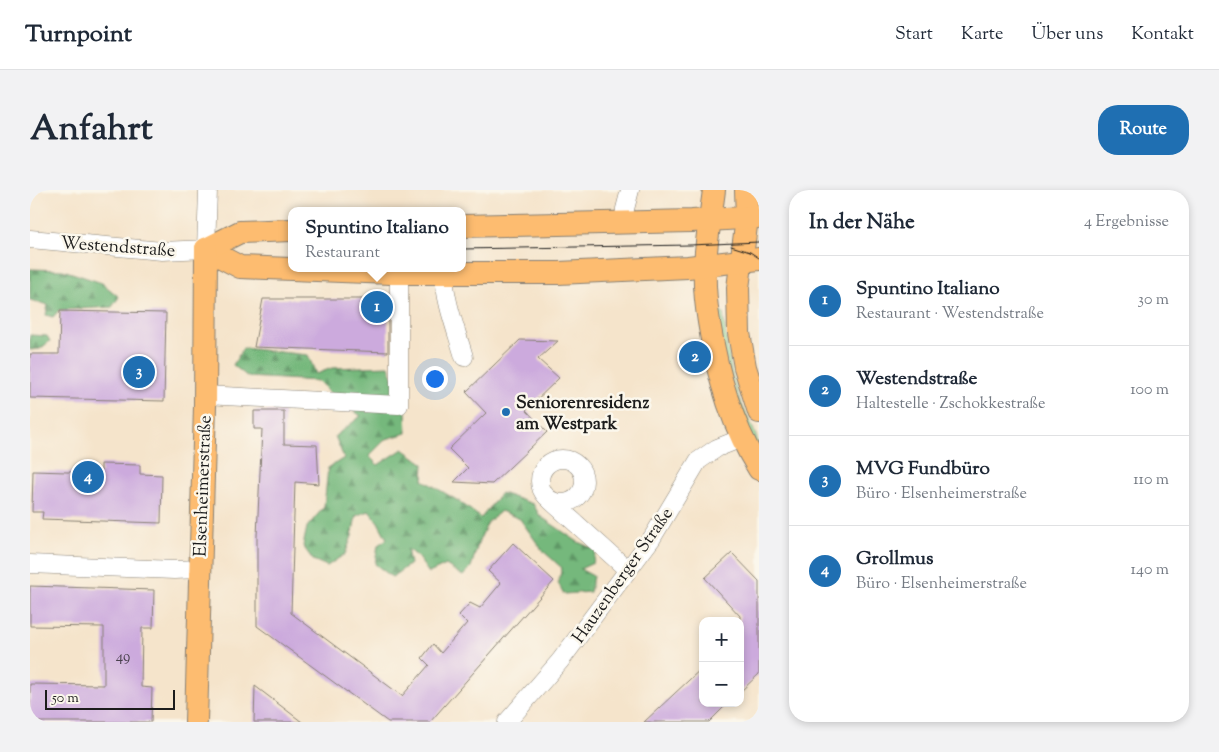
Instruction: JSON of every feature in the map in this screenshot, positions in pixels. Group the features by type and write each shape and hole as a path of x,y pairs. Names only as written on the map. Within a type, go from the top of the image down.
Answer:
{"main road":[{"path":"714,190 704,266 707,306 717,367 727,404 742,438 759,469"},
{"path":"746,190 750,224 750,260 738,288 741,347 759,412"},
{"path":"466,226 624,222 709,228 750,224"},
{"name":"Westendstraße","path":"206,249 240,232 288,230"},
{"path":"206,249 240,267 288,270"},
{"name":"Elsenheimerstraße","path":"196,722 205,395 206,249"},
{"path":"355,272 444,274 558,273 704,266 750,260"}],"street":[{"path":"206,249 208,190"},
{"path":"624,222 630,190"},
{"name":"Westendstraße","path":"30,239 162,251 206,249"},
{"path":"205,395 399,405 399,273"},
{"path":"444,274 445,290 464,357"},
{"name":"Hauzenberger Straße","path":"507,722 560,661 652,538 698,461 718,448 742,438"},
{"path":"569,518 585,484 584,476 576,464 562,459 554,460 542,470 540,477 542,491 569,518 628,570"},
{"path":"551,501 565,504 578,498"},
{"path":"30,564 174,570 200,569"}],"green space":[{"path":"30,269 63,270 102,283 119,297 112,307 59,310 53,317 46,315 48,305 30,300"},
{"path":"723,312 733,376 739,397 757,438 759,452 742,417 722,346 719,313"},
{"path":"30,335 47,336 50,341 40,349 30,350"},
{"path":"243,348 308,355 316,374 332,368 389,366 406,412 407,433 386,439 369,456 378,465 403,449 424,464 423,480 460,502 481,518 501,493 533,504 540,516 578,542 596,550 593,563 580,569 593,576 590,592 564,594 558,583 562,568 542,550 520,519 501,511 488,522 479,541 471,567 463,576 446,565 429,573 416,555 407,549 410,564 392,577 375,564 378,545 387,539 378,522 369,511 356,516 352,536 345,554 327,566 313,560 303,546 307,527 324,507 328,468 344,458 335,436 361,416 334,397 318,381 248,377 233,365"}],"building":[{"path":"263,299 388,299 388,352 254,347"},
{"path":"60,311 166,313 164,401 30,398 30,354 59,354"},
{"name":"Seniorenresidenz am Westpark","path":"520,340 558,341 538,359 559,378 526,410 547,432 492,484 454,482 468,468 449,449 486,413 466,392"},
{"path":"254,411 284,411 284,444 317,445 319,484 295,482 291,613 402,696 429,665 422,658 433,644 441,653 467,623 459,615 470,603 480,608 501,583 488,571 513,543 554,581 430,722 388,722 257,626 257,536 262,429 254,429"},
{"path":"101,464 140,465 140,474 162,475 161,523 42,519 43,512 32,512 33,471 101,473"},
{"path":"732,553 759,581 759,674 744,688 744,617 740,617 705,578"},
{"path":"30,586 154,590 153,628 142,628 141,687 152,688 151,722 30,722 30,684 104,685 104,627 30,626"},
{"path":"699,671 699,707 724,707 709,722 644,722"},
{"path":"255,686 302,722 254,722"}],"tram line":[{"path":"466,249 759,242"},
{"path":"731,246 750,252 759,258"}],"place":[{"name":"Spuntino Italiano","path":"377,307"},
{"name":"Westendstraße","path":"695,357"},
{"name":"MVG Fundbüro","path":"139,372"},
{"name":"Seniorenresidenz am Westpark","path":"506,412"},
{"name":"Grollmus","path":"88,477"}]}
